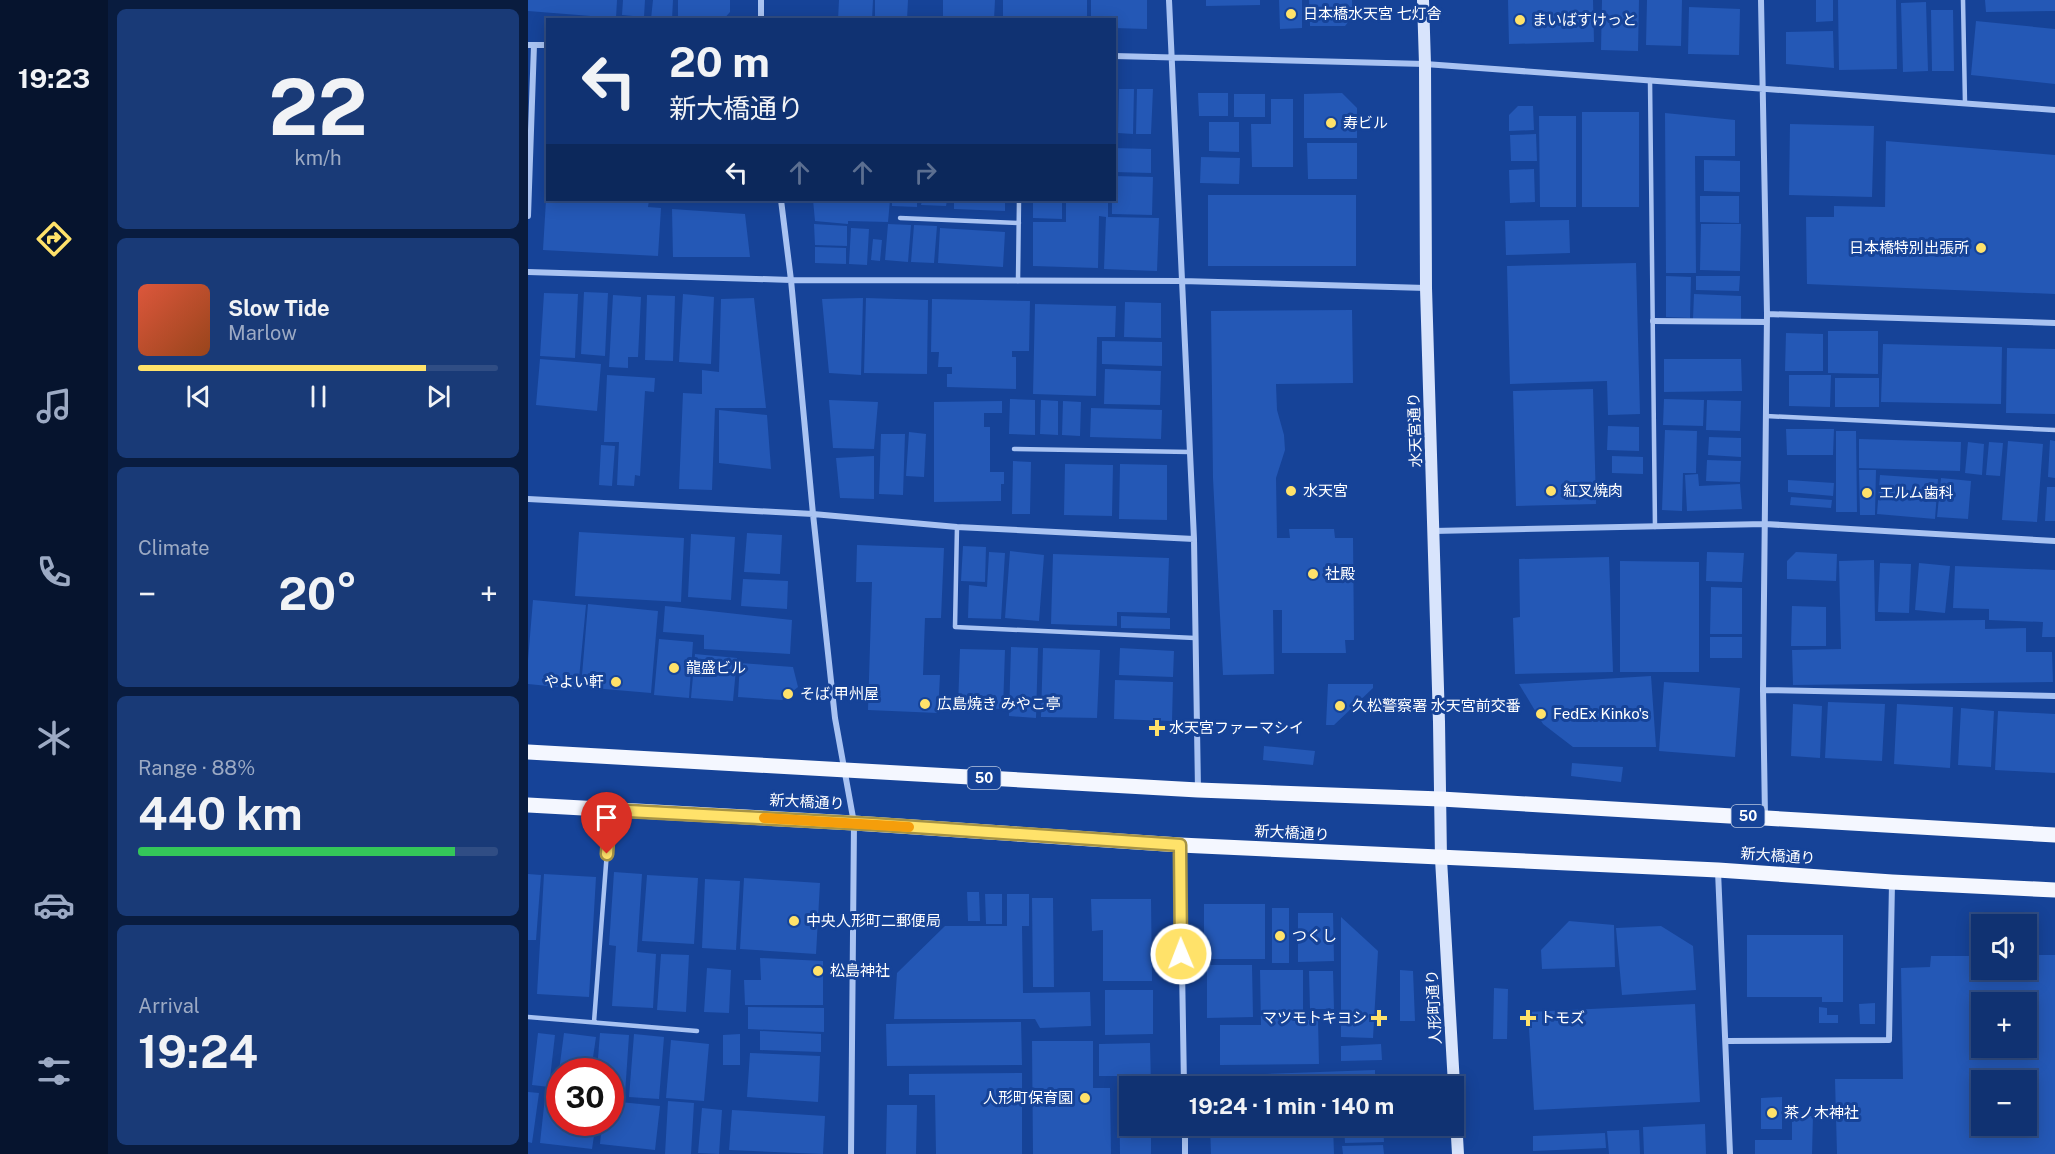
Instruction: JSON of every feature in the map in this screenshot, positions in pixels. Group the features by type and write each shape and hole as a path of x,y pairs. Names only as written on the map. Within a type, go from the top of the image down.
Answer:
{"main road":[{"name":"50","path":"528,752 1198,790 1441,799 2055,835"},
{"name":"新大橋通り","path":"528,806 854,823 1180,845 1441,859 1718,870 2055,890"}],"street":[{"path":"761,0 761,18"},
{"path":"1169,0 1194,540 1198,790"},
{"name":"水天宮通り","path":"1423,0 1426,288 1441,859"},
{"path":"1761,0 1767,318 1763,690 1765,817"},
{"path":"528,216 531,45"},
{"path":"1116,56 1425,64 2055,110"},
{"path":"781,201 835,718 854,823 851,1154"},
{"path":"528,272 791,280 1182,281 1426,288"},
{"path":"1653,321 1767,318 2055,323"},
{"path":"528,499 813,514 957,527 1194,540"},
{"path":"1433,531 1765,524 2055,541"},
{"path":"1763,690 2055,696"},
{"path":"1180,845 1184,1076"},
{"name":"人形町通り","path":"1441,859 1458,1154"},
{"path":"1718,870 1730,1154"},
{"path":"1726,1041 1889,1040 1892,882"},
{"path":"1185,1136 1185,1154"}],"lane":[{"path":"1963,0 1965,103"},
{"path":"1650,80 1655,527"},
{"path":"1018,281 1019,201"},
{"path":"900,218 1019,223"},
{"path":"1766,416 2055,430"},
{"path":"1014,448 1190,452"},
{"path":"957,527 955,627 1195,638"},
{"path":"594,1022 610,810"},
{"path":"528,1017 697,1031"}],"building":[{"path":"528,0 617,0 616,18 528,11"},
{"path":"623,0 645,0 644,17 622,15"},
{"path":"653,0 673,0 672,18 651,18"},
{"path":"678,0 730,0 730,12 725,18 678,18"},
{"path":"839,0 873,0 872,18 838,18"},
{"path":"875,0 908,0 907,18 875,18"},
{"path":"943,0 995,0 994,18 943,18"},
{"path":"1003,0 1087,0 1087,18 1003,18"},
{"path":"1091,0 1147,0 1147,29 1116,28 1116,18 1091,18"},
{"path":"1206,0 1260,0 1260,5 1206,6"},
{"name":"日本橋水天宮 七灯舎","path":"1279,0 1302,0 1302,28 1280,29"},
{"path":"1309,0 1352,0 1353,16 1345,26 1310,26"},
{"path":"1508,0 1593,0 1594,42 1509,44"},
{"path":"1602,0 1639,0 1638,51 1601,50"},
{"path":"1647,0 1682,0 1681,46 1646,45"},
{"path":"1816,0 1833,0 1833,21 1816,22"},
{"path":"1838,0 1896,0 1897,69 1839,70"},
{"path":"1985,0 2055,0 2055,11 1986,12"},
{"path":"1926,2 1928,71 1903,72 1901,3"},
{"path":"1689,7 1740,9 1739,55 1688,54"},
{"path":"1931,10 1953,10 1954,71 1932,71"},
{"path":"1976,21 2055,29 2055,84 1971,75"},
{"path":"1833,31 1834,68 1786,64 1786,32"},
{"path":"1119,89 1134,89 1133,134 1118,133"},
{"path":"1137,89 1153,89 1151,134 1136,134"},
{"path":"1116,90 1118,90 1116,126"},
{"path":"1198,93 1228,93 1228,116 1199,116"},
{"name":"寿ビル","path":"1342,93 1357,108 1357,138 1304,138 1304,94"},
{"path":"1234,94 1265,94 1265,117 1234,117"},
{"path":"1271,99 1293,99 1293,167 1252,167 1251,124 1271,124"},
{"path":"1518,106 1533,106 1534,130 1509,131 1509,115"},
{"path":"1582,112 1639,112 1639,207 1582,207"},
{"path":"1665,113 1735,120 1735,156 1695,156 1696,273 1666,273"},
{"path":"1539,116 1576,116 1576,207 1540,207"},
{"path":"1209,122 1239,122 1239,152 1209,151"},
{"path":"1790,124 1874,126 1872,197 1789,195"},
{"path":"1536,134 1537,161 1511,161 1510,135"},
{"path":"1886,141 2055,155 2055,294 1807,284 1806,217 1834,217 1834,206 1885,207"},
{"path":"1307,143 1357,143 1357,179 1308,179"},
{"path":"1116,148 1151,149 1151,173 1116,172"},
{"path":"1201,157 1240,158 1239,184 1200,183"},
{"path":"1704,160 1740,161 1740,192 1704,191"},
{"path":"1534,169 1535,202 1510,203 1509,170"},
{"path":"1116,176 1153,177 1152,215 1112,214 1112,201 1116,201"},
{"path":"1208,195 1356,195 1356,266 1208,266"},
{"path":"1700,196 1739,196 1739,223 1700,222"},
{"path":"546,200 649,201 648,207 661,208 658,256 543,250"},
{"path":"813,201 890,201 888,222 848,221 848,224 815,221"},
{"path":"892,201 917,201 917,207 892,206"},
{"path":"922,201 947,201 946,206 921,205"},
{"path":"954,201 1005,201 1005,211 954,209"},
{"path":"1033,201 1062,201 1062,219 1033,218"},
{"path":"1066,201 1108,201 1108,217 1159,218 1157,271 1104,269 1106,217 1099,216 1098,268 1033,266 1033,222 1066,222"},
{"path":"672,209 745,214 750,257 673,257"},
{"path":"1569,220 1570,253 1506,255 1505,221"},
{"path":"814,224 847,226 847,246 815,245"},
{"path":"888,224 911,225 908,262 885,260"},
{"path":"1701,224 1741,224 1740,271 1700,270"},
{"path":"914,225 937,226 934,263 911,262"},
{"path":"851,228 869,229 867,265 849,264"},
{"path":"940,228 1005,232 1003,267 938,263"},
{"path":"873,239 882,240 880,261 871,260"},
{"path":"815,247 846,248 846,264 815,263"},
{"path":"1636,263 1640,414 1608,415 1607,381 1510,384 1507,266"},
{"path":"1666,276 1691,277 1690,318 1666,317"},
{"path":"1696,276 1740,276 1739,291 1696,290"},
{"path":"584,292 608,293 605,356 581,354"},
{"path":"544,293 578,294 575,358 540,356"},
{"path":"683,294 714,297 711,364 679,362"},
{"path":"1694,294 1741,296 1741,320 1693,319"},
{"path":"613,295 641,297 638,357 628,357 628,368 609,367"},
{"path":"647,295 675,296 673,361 645,360"},
{"path":"754,298 766,408 715,408 712,490 679,489 683,393 702,394 702,370 719,372 721,299"},
{"path":"863,298 861,375 829,373 822,299"},
{"path":"866,298 928,300 927,374 864,373"},
{"path":"932,299 1030,301 1029,351 1012,351 1012,357 1016,357 1016,389 947,387 947,374 952,374 952,367 938,367 939,352 931,352"},
{"path":"1125,302 1161,303 1161,338 1124,337"},
{"path":"1035,304 1116,306 1115,337 1097,337 1096,396 1033,394"},
{"path":"1352,310 1353,383 1276,384 1277,410 1284,435 1285,450 1276,478 1277,538 1290,538 1289,529 1334,529 1335,538 1353,538 1354,640 1345,640 1346,653 1282,653 1282,610 1273,610 1274,674 1223,675 1213,478 1211,311"},
{"path":"1828,331 1878,331 1878,374 1828,373"},
{"path":"1786,333 1823,334 1823,371 1785,371"},
{"path":"1102,341 1162,342 1162,366 1102,364"},
{"path":"1883,344 2002,347 2001,404 1881,402"},
{"path":"2007,348 2055,349 2055,414 2006,413"},
{"path":"540,359 601,364 597,411 536,405"},
{"path":"1664,359 1741,359 1742,391 1664,392"},
{"path":"1105,369 1161,371 1160,405 1104,404"},
{"path":"607,375 655,378 654,392 645,391 640,476 635,475 634,486 617,485 619,442 604,442"},
{"path":"1789,375 1831,375 1830,407 1789,406"},
{"path":"1835,378 1879,378 1879,407 1835,407"},
{"path":"1593,389 1596,504 1516,506 1513,391"},
{"path":"1010,399 1035,400 1035,435 1009,434"},
{"path":"1664,399 1704,400 1703,426 1663,425"},
{"path":"829,400 878,402 874,449 833,448"},
{"path":"1041,400 1058,401 1058,435 1040,434"},
{"path":"1707,400 1741,401 1740,431 1706,430"},
{"path":"1002,401 1002,413 984,413 984,427 990,427 990,472 1004,472 1001,501 934,502 934,402"},
{"path":"1063,401 1081,402 1080,436 1062,435"},
{"path":"1091,408 1162,410 1161,439 1090,437"},
{"path":"719,410 767,415 771,469 719,463"},
{"path":"1608,426 1639,427 1639,451 1607,450"},
{"path":"1786,429 1834,429 1833,455 1787,455"},
{"path":"1665,430 1697,431 1696,473 1683,473 1682,511 1662,510"},
{"path":"1836,431 1856,431 1857,512 1836,512"},
{"path":"909,432 926,434 924,477 906,476"},
{"path":"881,434 905,434 903,495 879,494"},
{"path":"1709,437 1741,438 1741,457 1708,455"},
{"path":"1859,439 1961,442 1960,471 1859,468"},
{"path":"2050,440 2055,441 2055,478 2048,477"},
{"path":"2008,441 2043,444 2037,522 2002,520"},
{"path":"1968,442 1984,444 1982,475 1965,473"},
{"path":"1989,442 2003,443 2000,476 1986,475"},
{"path":"601,445 615,446 612,486 599,485"},
{"path":"874,456 874,499 840,498 836,458"},
{"path":"1612,456 1643,457 1643,474 1612,473"},
{"path":"1707,460 1741,461 1740,482 1706,481"},
{"path":"1013,461 1031,462 1030,514 1012,514"},
{"path":"1065,464 1113,465 1112,516 1064,515"},
{"path":"1120,464 1167,465 1167,520 1119,519"},
{"name":"エルム歯科","path":"1859,470 1876,470 1875,515 1860,515"},
{"path":"1698,474 1699,486 1740,484 1742,509 1687,511 1685,475"},
{"path":"1880,475 1938,479 1935,519 1877,514"},
{"path":"1941,478 1971,481 1968,519 1937,517"},
{"path":"1788,480 1834,483 1833,496 1788,492"},
{"path":"2047,487 2055,487 2055,521 2045,521"},
{"path":"1791,497 1832,500 1831,508 1790,505"},
{"path":"579,532 684,538 681,602 575,596"},
{"path":"747,533 782,535 780,574 744,572"},
{"path":"691,534 735,537 731,600 688,597"},
{"path":"857,545 944,548 941,618 925,618 923,675 940,675 938,713 868,710 872,582 856,582"},
{"path":"963,546 986,547 985,582 961,581"},
{"path":"1010,551 1044,555 1039,621 1005,618"},
{"path":"989,552 1005,553 1001,619 968,618 969,585 987,587"},
{"path":"1707,552 1744,553 1742,582 1706,581"},
{"path":"1796,552 1837,554 1836,581 1787,579 1787,561"},
{"path":"1053,554 1169,558 1167,613 1117,612 1117,626 1051,624"},
{"path":"1609,557 1613,672 1515,674 1513,618 1520,617 1519,559"},
{"path":"1874,560 1875,621 1985,620 1985,629 2026,628 2026,652 2052,652 2053,682 1793,685 1792,650 1841,649 1839,561"},
{"path":"1620,561 1699,562 1699,672 1620,672"},
{"path":"1880,563 1911,564 1909,613 1878,612"},
{"path":"1919,563 1950,566 1945,613 1915,610"},
{"path":"1955,566 2055,570 2055,637 2042,637 2043,622 1989,620 1989,609 1953,608"},
{"path":"743,579 788,581 787,609 741,606"},
{"path":"1711,587 1742,588 1742,634 1710,634"},
{"path":"533,600 586,605 578,689 528,684"},
{"path":"588,604 658,611 651,693 581,687"},
{"path":"665,606 792,620 790,654 704,649 704,635 663,632"},
{"path":"1792,606 1826,607 1826,646 1791,646"},
{"path":"1121,616 1170,618 1170,629 1121,628"},
{"path":"1710,637 1742,637 1742,658 1710,658"},
{"name":"龍盛ビル","path":"659,639 693,642 689,698 654,695"},
{"path":"1011,647 1038,648 1036,718 1009,716"},
{"path":"1043,648 1100,650 1097,718 1041,717"},
{"path":"1120,648 1174,651 1173,677 1119,675"},
{"path":"960,649 1005,650 1003,709 958,708"},
{"path":"695,654 737,658 733,701 691,698"},
{"path":"740,663 793,667 798,687 782,700 738,697"},
{"path":"1651,676 1656,747 1573,747 1543,724 1519,684"},
{"path":"1115,680 1173,682 1172,721 1114,719"},
{"path":"1664,682 1740,688 1735,757 1659,751"},
{"name":"久松警察署 水天宮前交番","path":"1328,684 1373,684 1373,688 1334,725 1326,725"},
{"path":"1828,702 1885,704 1882,761 1825,758"},
{"path":"1793,704 1822,706 1820,758 1791,756"},
{"path":"1897,704 1953,707 1950,768 1894,764"},
{"path":"1961,708 1994,711 1991,767 1958,765"},
{"path":"1998,711 2055,714 2055,773 1995,770"},
{"path":"1264,746 1315,751 1313,765 1263,760"},
{"path":"1572,763 1623,767 1621,782 1571,776"},
{"path":"614,872 642,874 637,952 656,954 653,1008 612,1006 616,946 609,945"},
{"path":"528,874 541,875 536,940 528,940"},
{"path":"544,874 596,877 589,997 537,994"},
{"path":"647,875 698,878 694,944 642,941"},
{"path":"744,878 820,883 816,954 740,949"},
{"path":"705,879 740,881 736,950 702,948"},
{"path":"967,892 979,892 980,921 968,921"},
{"path":"985,894 1002,894 1002,924 986,924"},
{"path":"1007,894 1029,894 1029,926 1022,926 1023,993 1090,992 1091,1026 1040,1028 1035,1019 894,1019 897,973 945,926 1007,926"},
{"path":"1032,898 1053,898 1054,987 1033,987"},
{"path":"1091,899 1151,899 1152,981 1103,981 1103,930 1092,931"},
{"path":"1204,904 1265,904 1265,959 1204,959"},
{"name":"つくし","path":"1272,908 1289,908 1289,963 1272,963"},
{"path":"1298,913 1333,913 1334,961 1298,962"},
{"path":"1341,917 1378,951 1373,1038 1341,1037"},
{"path":"1569,921 1614,925 1615,967 1542,969 1541,950"},
{"path":"1661,926 1693,946 1696,990 1622,995 1616,928"},
{"path":"1747,935 1843,935 1843,1002 1822,1002 1822,997 1747,997"},
{"path":"661,954 689,955 686,1012 657,1010"},
{"path":"2037,955 2055,955 2055,1154 1837,1154 1835,1079 1903,1079 1901,968 1930,967 1931,956 1971,956 1971,980 2037,980"},
{"path":"760,958 823,961 823,1005 745,1005 744,980 761,980"},
{"path":"1207,965 1252,965 1253,1017 1207,1018"},
{"path":"707,968 731,970 729,1013 704,1012"},
{"path":"1260,970 1303,970 1303,1020 1318,1019 1319,1064 1220,1065 1220,1025 1261,1025"},
{"path":"1400,970 1413,971 1415,1021 1400,1021"},
{"path":"1309,971 1333,971 1334,1009 1310,1009"},
{"path":"1494,988 1508,989 1507,1039 1493,1039"},
{"path":"1105,990 1153,990 1153,1034 1105,1035"},
{"path":"1875,1003 1875,1024 1860,1024 1859,1004"},
{"path":"1695,1004 1700,1102 1534,1110 1528,1012"},
{"path":"748,1007 824,1008 824,1032 748,1029"},
{"path":"1819,1007 1827,1008 1827,1015 1838,1015 1838,1023 1819,1023"},
{"path":"1021,1022 1022,1065 887,1066 886,1024"},
{"path":"760,1031 821,1034 821,1052 760,1050"},
{"path":"538,1033 555,1035 552,1058 546,1058 546,1087 532,1085"},
{"path":"564,1033 596,1037 593,1058 561,1058"},
{"path":"600,1033 629,1035 625,1094 624,1058 598,1058"},
{"path":"634,1034 664,1037 659,1099 629,1097"},
{"path":"740,1034 740,1065 723,1065 723,1035"},
{"path":"671,1040 709,1044 704,1101 666,1098"},
{"path":"1032,1041 1093,1041 1093,1088 1110,1088 1111,1154 1033,1154"},
{"path":"1150,1043 1151,1076 1099,1076 1099,1044"},
{"path":"1381,1044 1382,1060 1341,1061 1341,1046"},
{"path":"750,1053 820,1056 818,1102 747,1097"},
{"path":"1375,1070 1375,1076 1208,1076"},
{"path":"1022,1073 1022,1154 936,1154 935,1095 909,1095 909,1074"},
{"path":"528,1092 539,1093 532,1143 528,1142"},
{"path":"545,1097 546,1136 594,1136 592,1149 540,1143"},
{"name":"茶ノ木神社","path":"1782,1097 1782,1129 1761,1129 1761,1098"},
{"path":"668,1101 694,1103 691,1154 665,1154"},
{"path":"624,1102 660,1106 655,1150 600,1144 601,1136 624,1136"},
{"path":"887,1105 917,1105 916,1154 886,1154"},
{"path":"702,1108 722,1110 719,1154 698,1153"},
{"path":"732,1110 825,1116 823,1154 729,1150"},
{"path":"1792,1116 1813,1116 1812,1154 1755,1154 1755,1140 1792,1140"},
{"path":"1705,1124 1706,1154 1644,1154 1643,1127"},
{"path":"1639,1130 1640,1154 1609,1154 1607,1131"},
{"path":"1605,1133 1606,1148 1533,1151 1533,1136"},
{"path":"1120,1136 1151,1136 1151,1154 1120,1154"},
{"path":"1210,1136 1333,1136 1334,1154 1211,1154"},
{"path":"1345,1136 1384,1136 1384,1142 1345,1143"},
{"path":"1383,1145 1384,1154 1343,1154 1342,1146"}],"slow traffic":[{"path":"764,818 909,827"}],"place":[{"name":"日本橋水天宮 七灯舎","path":"1291,14"},
{"name":"まいばすけっと","path":"1520,20"},
{"name":"寿ビル","path":"1331,123"},
{"name":"日本橋特別出張所","path":"1981,248"},
{"name":"水天宮","path":"1291,491"},
{"name":"紅叉焼肉","path":"1551,491"},
{"name":"エルム歯科","path":"1867,493"},
{"name":"社殿","path":"1313,574"},
{"name":"龍盛ビル","path":"674,668"},
{"name":"やよい軒","path":"616,682"},
{"name":"そば 甲州屋","path":"788,694"},
{"name":"広島焼き みやこ亭","path":"925,704"},
{"name":"久松警察署 水天宮前交番","path":"1340,706"},
{"name":"FedEx Kinko's","path":"1541,714"},
{"name":"水天宮ファーマシイ","path":"1157,728"},
{"name":"中央人形町二郵便局","path":"794,921"},
{"name":"つくし","path":"1280,936"},
{"name":"松島神社","path":"818,971"},
{"name":"マツモトキヨシ","path":"1379,1018"},
{"name":"トモズ","path":"1528,1018"},
{"name":"人形町保育園","path":"1085,1098"},
{"name":"茶ノ木神社","path":"1772,1113"}],"route":[{"path":"607,854 610,810 871,824 1180,845 1181,954"}]}
